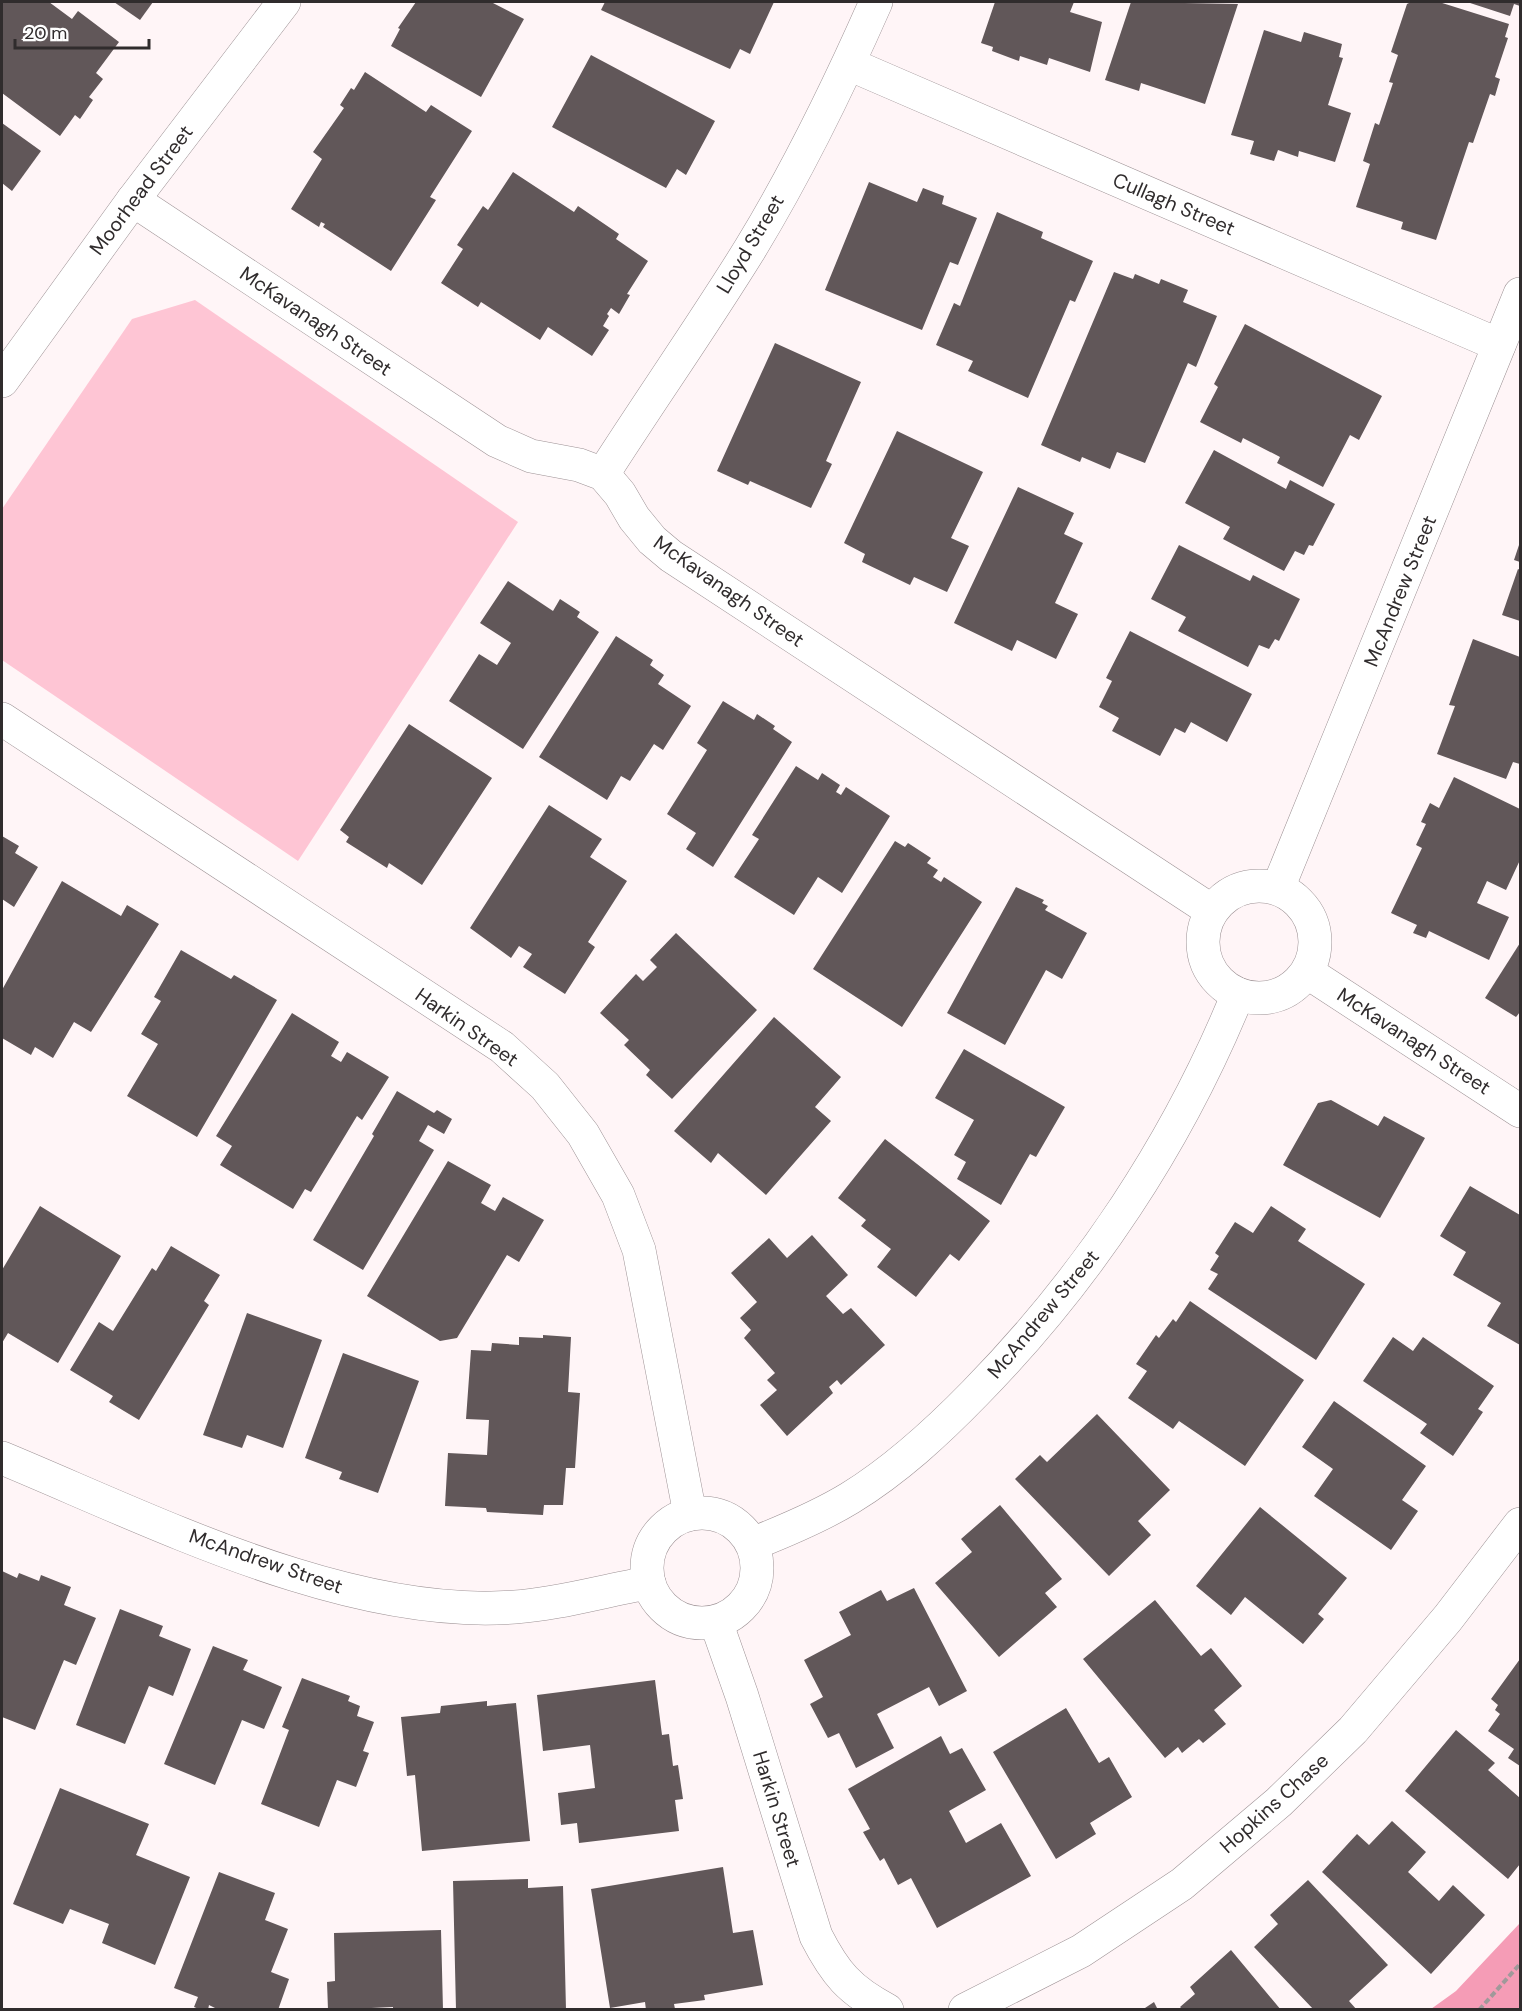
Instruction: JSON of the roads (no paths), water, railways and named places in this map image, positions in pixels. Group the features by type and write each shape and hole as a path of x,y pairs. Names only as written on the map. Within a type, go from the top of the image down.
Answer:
{"street":[{"name":"Moorhead Street","path":"2,381 133,200 284,2"},
{"name":"Lloyd Street","path":"603,474 750,249 803,156 849,64 876,2"},
{"name":"Cullagh Street","path":"849,64 1499,345"},
{"name":"McKavanagh Street","path":"133,200 497,441 531,456 579,465 603,474 652,540 671,556 1212,911"},
{"name":"McAndrew Street","path":"1278,888 1521,294"},
{"name":"Harkin Street","path":"2,719 502,1047 544,1086 584,1134 618,1195 639,1250 690,1514"},
{"path":"1260,885 1278,888 1293,896 1305,908 1316,939 1307,972 1294,987 1276,995 1257,999 1238,994 1223,985 1213,974 1205,959 1203,942 1205,926 1212,911 1224,897 1241,888 1260,885"},
{"name":"McKavanagh Street","path":"1307,972 1521,1111"},
{"name":"McAndrew Street","path":"752,1544 801,1524 860,1491 930,1440 1016,1352 1086,1267 1150,1168 1207,1065 1238,994"},
{"name":"McAndrew Street","path":"2,1458 212,1545 282,1571 354,1592 436,1607 515,1608 649,1583"},
{"path":"709,1513 727,1518 741,1529 752,1544 757,1560 757,1575 752,1591 731,1616 716,1622 699,1623 682,1620 667,1611 656,1599 649,1583 647,1566 651,1548 660,1533 674,1521 690,1514 709,1513"},
{"name":"Hopkins Chase","path":"965,2010 1100,1939 1182,1884 1279,1803 1353,1730 1448,1618 1521,1524"},
{"name":"Harkin Street","path":"716,1622 742,1696 816,1936 846,2000"},
{"path":"846,2000 887,2010"}]}
